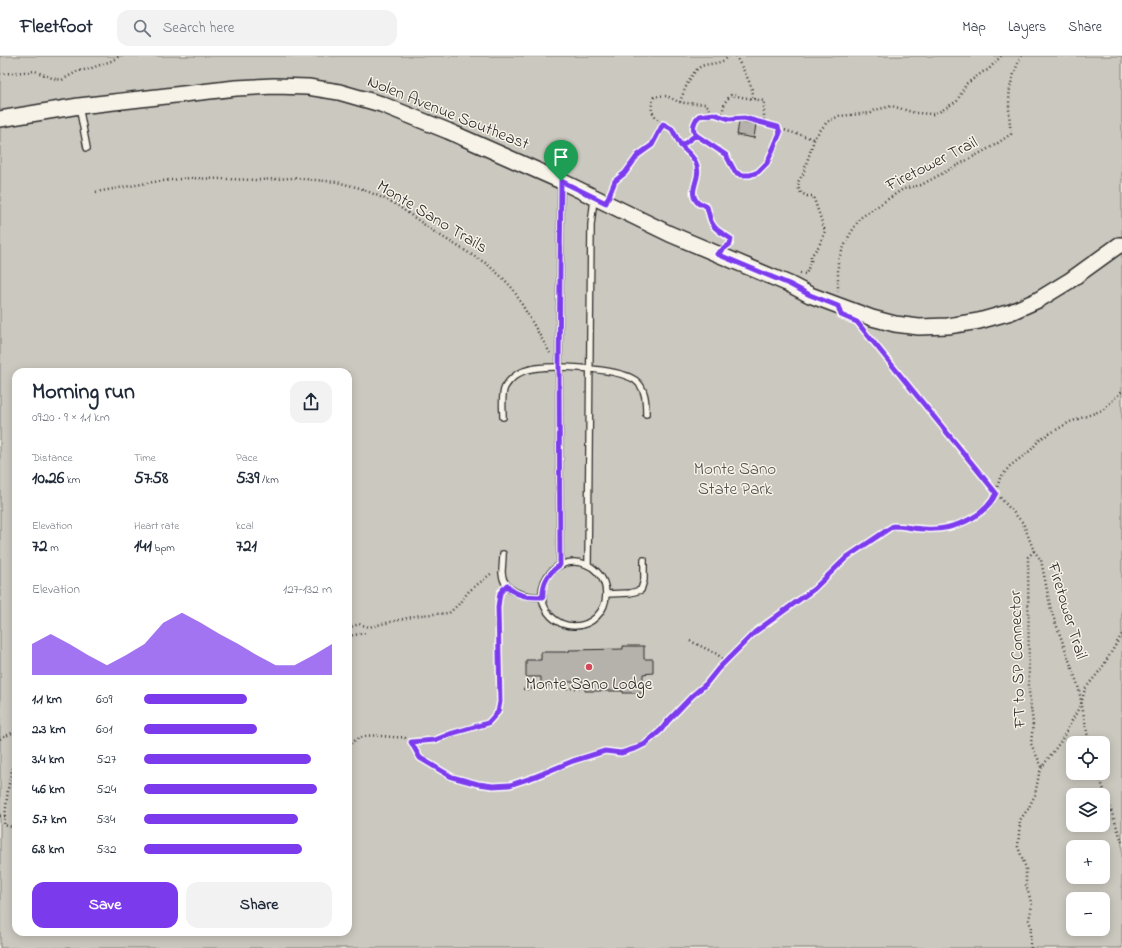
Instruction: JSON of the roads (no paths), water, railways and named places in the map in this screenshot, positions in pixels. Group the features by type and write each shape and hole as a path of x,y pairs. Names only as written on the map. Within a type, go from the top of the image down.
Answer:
{"street":[{"name":"Nolen Avenue Southeast","path":"0,119 79,106 236,88 274,86 327,90 381,104 448,131 561,181 600,201 717,254 789,284 810,295 872,318 895,324 920,327 948,326 979,321 1011,312 1050,293 1085,270 1121,243"}],"lane":[{"path":"79,106 87,148"},
{"path":"560,565 559,367 561,181"},
{"path":"588,565 591,225 600,201"},
{"path":"503,417 505,386 524,370 541,367 559,367 613,372 626,376 636,381 642,389 646,398 646,414"},
{"path":"503,554 502,570 507,585 521,595 543,597"},
{"path":"607,594 630,593 641,590 644,580 644,560"},
{"path":"573,562 588,565 601,575 607,594 605,604 598,615 589,622 577,626 564,624 553,617 545,607 543,597 545,581 551,572 560,565 573,562"}],"place":[{"name":"Monte Sano Lodge","path":"589,667"}],"park label":[{"name":"Monte Sano State Park","path":"735,479"}]}
